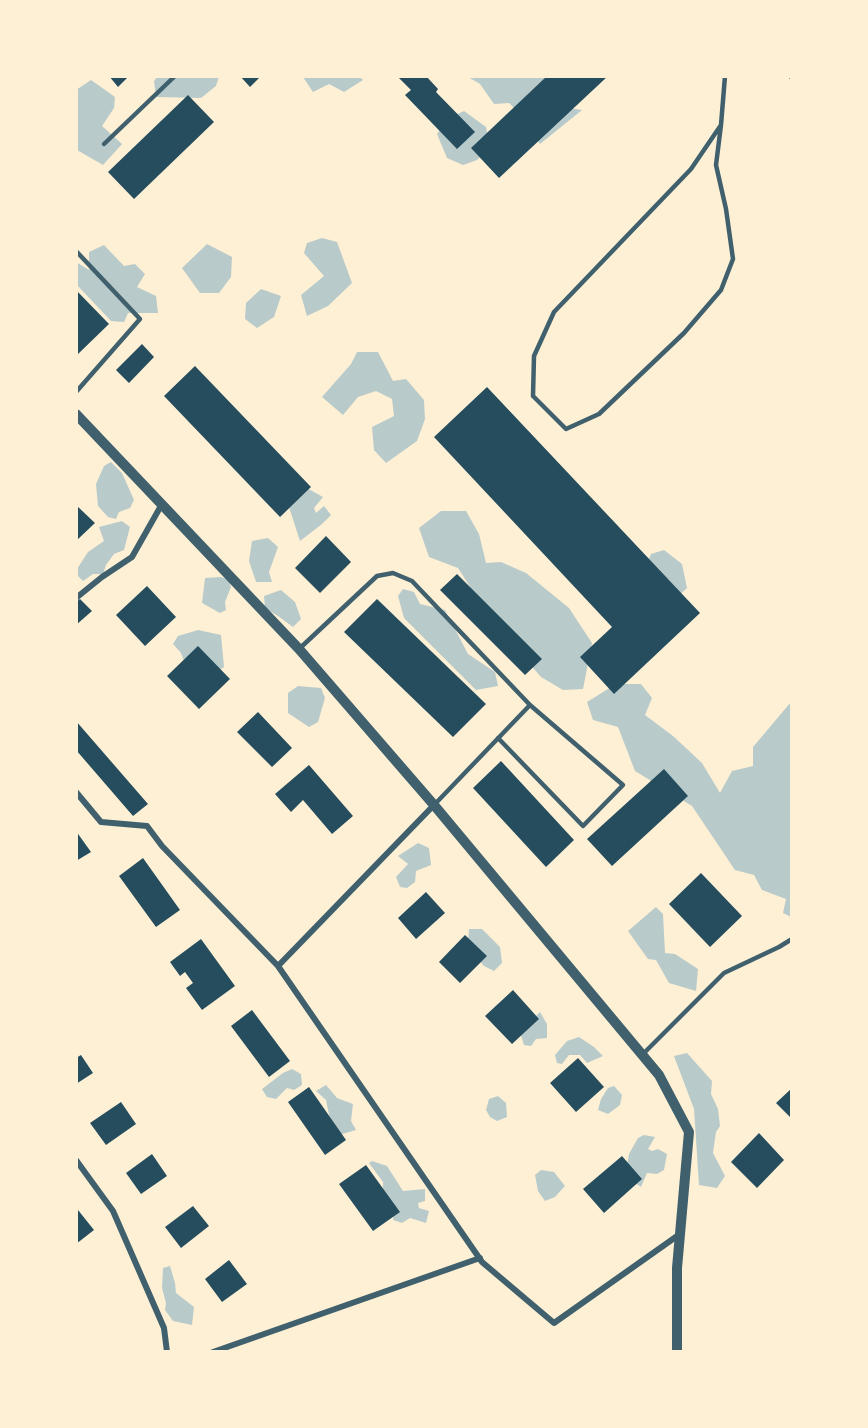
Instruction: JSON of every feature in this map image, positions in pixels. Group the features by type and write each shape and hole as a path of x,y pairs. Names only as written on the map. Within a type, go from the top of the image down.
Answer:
{"street":[{"path":"76,414 299,650 434,805 659,1076 689,1132 677,1269 677,1352"},
{"path":"76,598 132,557 162,504"},
{"path":"76,792 101,822 147,826 162,846 278,966 480,1258 554,1323 680,1234"},
{"path":"278,966 434,805"},
{"path":"76,1160 114,1212 164,1328 167,1352"},
{"path":"213,1352 480,1258"}],"lane":[{"path":"104,144 175,76"},
{"path":"721,125 691,170 554,312 534,356 533,396 566,429 600,414 684,333 721,290 733,259 726,209 716,165 721,125 725,76"},
{"path":"76,251 140,319 76,392"},
{"path":"299,650 376,576 393,573 412,581 530,705 623,786 583,826 498,738"},
{"path":"434,805 530,705"},
{"path":"642,1055 724,973 792,939"}],"shaded area":[{"path":"157,77 219,77 216,86 201,98 156,97 154,81"},
{"path":"303,77 360,77 363,80 344,92 329,84 313,92"},
{"path":"468,77 556,77 551,105 582,110 540,144 525,119 509,103 494,104 480,84"},
{"path":"91,80 115,97 114,108 102,126 122,144 103,165 77,150 76,90"},
{"path":"464,111 486,127 490,147 477,160 463,165 447,158 437,134 449,118"},
{"path":"322,238 337,242 352,283 328,306 307,316 301,295 324,276 304,253 307,243"},
{"path":"207,244 232,257 231,277 219,293 200,293 182,268"},
{"path":"104,245 124,266 135,264 145,274 137,287 156,296 158,313 128,313 124,322 111,321 77,285 76,262 89,270 89,252"},
{"path":"261,289 281,296 274,317 257,328 245,319 246,303"},
{"path":"357,352 378,352 393,381 406,379 424,400 425,419 417,441 386,463 374,450 372,427 394,416 392,399 376,391 358,397 343,415 322,397 351,364"},
{"path":"111,462 122,473 134,500 130,508 119,512 116,519 108,517 98,506 96,484 104,466"},
{"path":"305,487 323,497 314,508 316,513 324,506 331,515 300,541 288,504"},
{"path":"441,511 466,511 479,534 486,563 501,562 526,573 569,608 592,643 583,689 563,690 541,677 490,618 458,568 429,557 419,528"},
{"path":"122,521 130,527 124,550 114,554 103,574 93,574 83,581 77,575 77,569 88,552 104,541 99,527"},
{"path":"268,538 278,547 269,572 272,582 256,582 249,561 252,541"},
{"path":"664,550 682,564 687,588 674,600 644,571 651,554"},
{"path":"221,577 229,580 231,587 225,602 226,610 220,613 202,603 205,578"},
{"path":"403,589 414,592 420,604 445,610 468,654 495,672 498,686 476,690 404,618 398,596"},
{"path":"281,590 295,602 301,619 293,627 265,608 264,596"},
{"path":"198,630 221,635 224,667 213,674 186,667 181,653 173,644 178,636"},
{"path":"616,684 641,684 652,698 645,715 673,736 702,763 720,793 732,771 753,766 753,747 791,702 791,917 783,913 786,899 762,890 754,875 735,870 692,806 635,771 618,727 593,720 587,702"},
{"path":"298,686 321,688 325,698 318,722 309,727 288,713 288,693"},
{"path":"418,843 429,848 431,865 416,871 415,882 407,888 400,887 396,877 408,864 398,856"},
{"path":"656,907 663,914 665,953 675,954 698,969 696,991 669,983 656,960 648,959 628,931"},
{"path":"469,929 482,929 500,947 502,963 494,971 484,966 471,950 468,943"},
{"path":"540,1012 547,1024 547,1038 536,1039 531,1046 524,1045 520,1032"},
{"path":"579,1037 603,1056 587,1063 580,1055 569,1055 562,1064 557,1063 555,1055 567,1041"},
{"path":"687,1053 712,1081 711,1094 718,1109 720,1126 716,1132 713,1153 725,1176 717,1188 699,1185 694,1109 674,1056"},
{"path":"292,1069 301,1074 302,1085 294,1090 287,1088 276,1099 267,1097 262,1089"},
{"path":"326,1085 337,1098 353,1104 351,1121 356,1130 339,1135 331,1124 326,1100 316,1091"},
{"path":"614,1086 622,1095 620,1105 608,1114 598,1110 601,1099 608,1088"},
{"path":"498,1096 506,1103 507,1117 497,1121 490,1117 486,1110 489,1099"},
{"path":"644,1135 655,1137 648,1149 652,1151 658,1149 667,1154 664,1170 657,1174 647,1173 641,1187 631,1180 626,1171 629,1154 638,1138"},
{"path":"372,1161 387,1166 403,1191 425,1189 425,1201 418,1203 419,1208 429,1211 426,1223 410,1218 402,1223 393,1220 394,1209 383,1198 383,1182 369,1163"},
{"path":"541,1170 554,1172 565,1186 555,1197 545,1201 538,1191 535,1175"},
{"path":"170,1266 176,1293 194,1307 192,1325 173,1321 165,1310 166,1303 162,1288 163,1268"}],"building":[{"path":"109,76 129,76 118,87"},
{"path":"240,76 261,76 250,87"},
{"path":"397,76 426,76 438,89 436,92 475,132 457,149 405,95 411,90"},
{"path":"547,76 608,76 499,178 471,148"},
{"path":"188,95 214,122 134,199 108,172"},
{"path":"76,290 109,324 78,354 76,352"},
{"path":"142,344 154,357 129,383 116,370"},
{"path":"195,366 311,487 280,517 164,396"},
{"path":"487,387 700,613 614,694 580,657 612,627 434,437"},
{"path":"76,505 95,523 76,541"},
{"path":"326,536 351,562 320,593 295,568"},
{"path":"457,574 542,659 525,675 440,590"},
{"path":"147,586 176,617 145,646 116,615"},
{"path":"80,599 92,611 76,625 76,602"},
{"path":"377,599 486,704 453,737 344,632"},
{"path":"198,646 230,679 199,709 167,676"},
{"path":"258,712 292,748 272,767 237,732"},
{"path":"76,721 148,804 133,816 76,750"},
{"path":"501,761 574,840 546,867 473,788"},
{"path":"309,765 353,816 332,834 303,800 291,812 275,794"},
{"path":"664,769 688,796 612,866 587,839"},
{"path":"76,831 91,852 76,861"},
{"path":"143,858 180,910 156,927 119,876"},
{"path":"701,873 742,916 710,947 669,904"},
{"path":"426,892 445,913 416,939 398,918"},
{"path":"465,935 487,956 460,983 439,962"},
{"path":"201,939 235,986 202,1010 186,988 193,983 185,972 180,976 170,962"},
{"path":"513,990 539,1019 512,1044 485,1016"},
{"path":"252,1010 290,1061 269,1077 231,1026"},
{"path":"81,1055 93,1073 76,1084 76,1058"},
{"path":"578,1058 604,1087 576,1112 550,1083"},
{"path":"309,1087 346,1140 325,1155 288,1102"},
{"path":"792,1088 792,1119 776,1103"},
{"path":"121,1102 136,1124 106,1145 90,1123"},
{"path":"759,1133 784,1160 757,1188 731,1162"},
{"path":"152,1154 167,1176 141,1194 126,1173"},
{"path":"622,1156 642,1179 604,1213 583,1189"},
{"path":"366,1165 400,1212 373,1231 339,1184"},
{"path":"193,1206 209,1226 181,1248 165,1227"},
{"path":"78,1210 94,1230 76,1244 76,1211"},
{"path":"229,1260 247,1284 222,1302 205,1279"}]}
